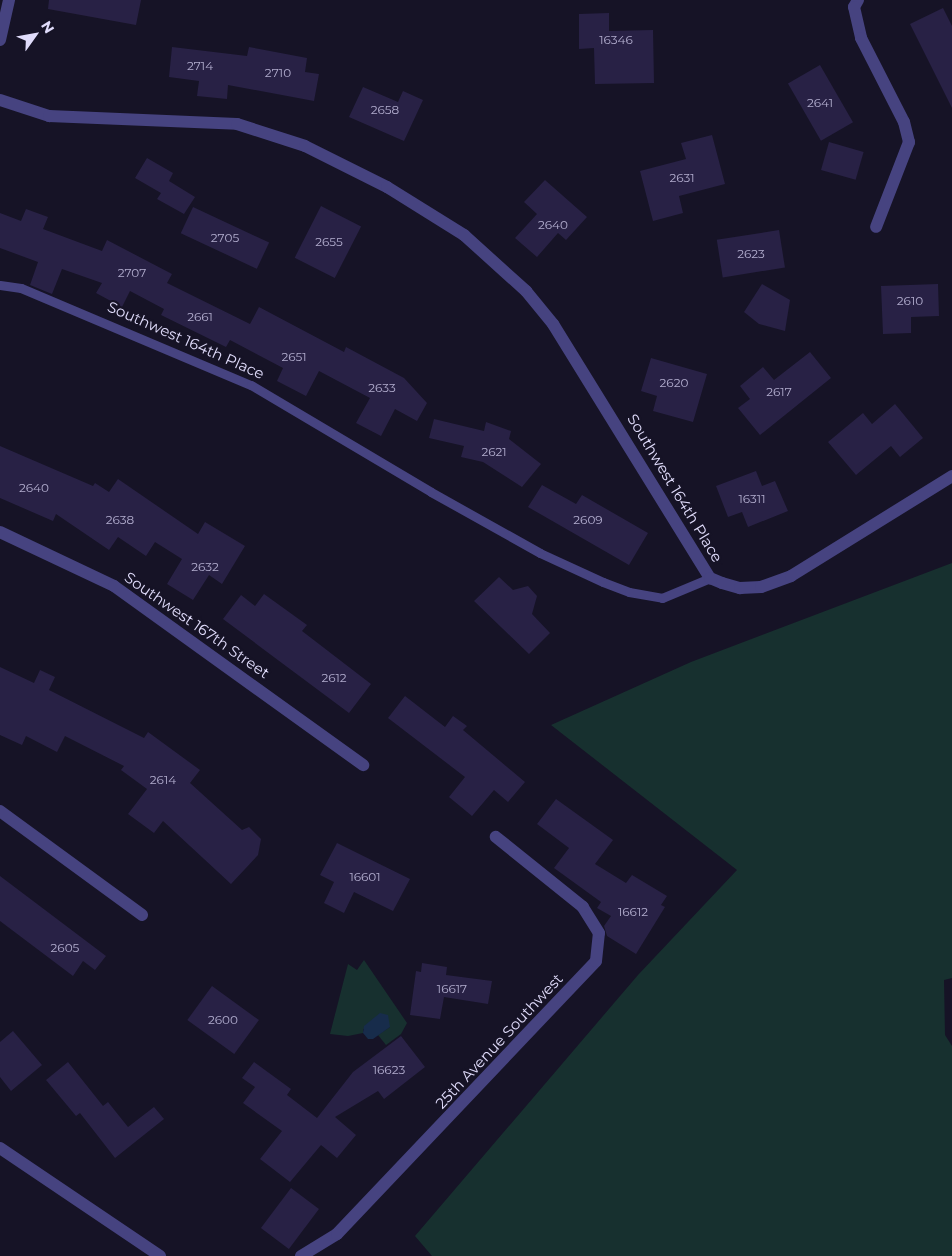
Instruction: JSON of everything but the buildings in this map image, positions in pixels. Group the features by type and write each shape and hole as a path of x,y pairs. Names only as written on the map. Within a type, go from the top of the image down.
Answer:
{"street":[{"path":"0,40 9,0"},
{"path":"858,0 854,7 861,38 904,122 909,142 876,227"},
{"name":"Southwest 164th Place","path":"0,100 49,116 237,124 305,146 387,187 464,236 526,291 553,324 710,578"},
{"path":"710,578 740,588 761,586 791,576 952,476"},
{"name":"Southwest 167th Street","path":"0,532 114,586 363,765"},
{"path":"0,811 142,915"},
{"name":"25th Avenue Southwest","path":"301,1256 337,1234 596,961 599,933 583,907 496,837"},
{"path":"0,1148 160,1256"}],"lane":[{"name":"Southwest 164th Place","path":"0,285 39,295 251,385 440,497 540,553 603,582 629,592 662,598 685,591 710,578"}],"green space":[{"path":"952,563 952,978 944,980 945,1035 952,1046 952,1256 432,1256 415,1236 638,975 737,870 551,725 691,662"},
{"path":"364,960 407,1023 401,1034 386,1045 378,1035 390,1027 363,1029 363,1033 348,1036 330,1034 348,964 357,970"}],"water":[{"path":"380,1013 388,1015 390,1027 373,1039 368,1039 363,1033 364,1026"}]}
